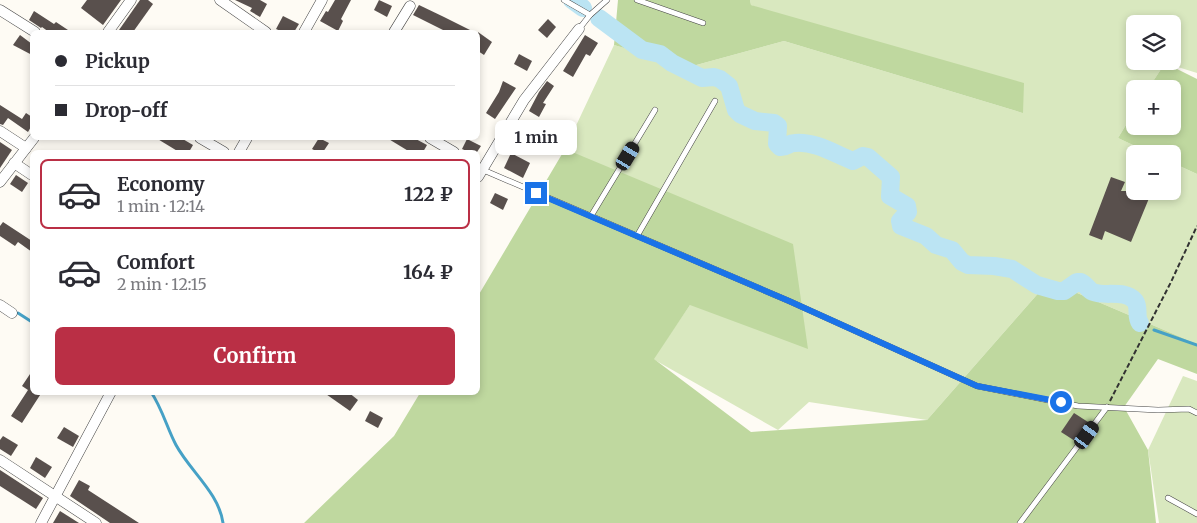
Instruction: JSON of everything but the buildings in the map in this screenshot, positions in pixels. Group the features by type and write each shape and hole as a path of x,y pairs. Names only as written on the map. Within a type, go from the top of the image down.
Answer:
{"street":[{"path":"109,30 131,0"},
{"path":"220,0 263,30"},
{"path":"305,30 322,0"},
{"path":"395,30 410,6"},
{"path":"0,10 32,30"},
{"path":"480,169 524,100 579,29"},
{"path":"0,131 26,148"},
{"path":"0,182 32,140"},
{"path":"203,140 221,150"},
{"path":"433,140 451,150"},
{"path":"14,163 30,174"},
{"path":"0,305 12,312"},
{"path":"41,523 108,395"},
{"path":"0,460 55,498 96,523"}],"lane":[{"path":"564,0 590,15"},
{"path":"579,29 590,15 607,0"},
{"path":"637,0 703,23"},
{"path":"637,236 715,101"},
{"path":"591,216 655,110"},
{"path":"480,171 591,216 789,301 977,386 1078,406 1158,410 1189,409 1197,413"},
{"path":"1020,523 1106,407"},
{"path":"1168,498 1197,514"}],"path":[{"path":"1106,407 1171,282 1197,226"}],"green space":[{"path":"618,0 750,0 751,5 1024,83 1023,113 784,41 689,67 614,45"},
{"path":"750,0 1197,0 1197,73 1181,68 1181,15 1126,15 1126,70 1160,70 1154,80 1126,80 1126,125 1118,138 1133,145 1126,145 1126,200 1181,200 1181,167 1197,174 1197,344 1049,281 927,420 809,402 778,430 653,359 690,305 565,149 614,45 689,67 784,41 1023,113 751,5"},
{"path":"1160,70 1179,70 1197,79 1197,174 1181,167 1181,145 1133,145 1118,138 1126,125 1126,135 1181,135 1181,80 1154,80"},
{"path":"565,149 793,244 808,349 690,305 654,359 751,432 927,420 1049,281 1197,344 1197,374 1158,359 1124,407 1148,450 1156,523 304,523 394,436 419,395 480,395 480,293"},
{"path":"1183,376 1197,381 1197,523 1159,523 1148,450"}],"waterway":[{"path":"572,0 583,8"},
{"path":"599,18 642,50 660,54 672,63 702,78 714,77 720,79 729,86 736,110 740,114 755,121 774,123 778,126 777,144 780,147 793,143 802,143 817,146 853,161 863,156 868,157 891,177 890,196 907,206 908,212 900,221 901,226 926,236 936,245 952,250 962,262 968,265 1012,269 1037,285 1058,291 1064,291 1077,282 1081,282 1093,292 1126,295 1135,301 1140,323"},
{"path":"18,313 30,321"},
{"path":"1154,330 1197,345"},
{"path":"153,395 176,445 216,502 223,523"}],"route":[{"path":"536,193 789,301 977,386 1061,402"}]}
